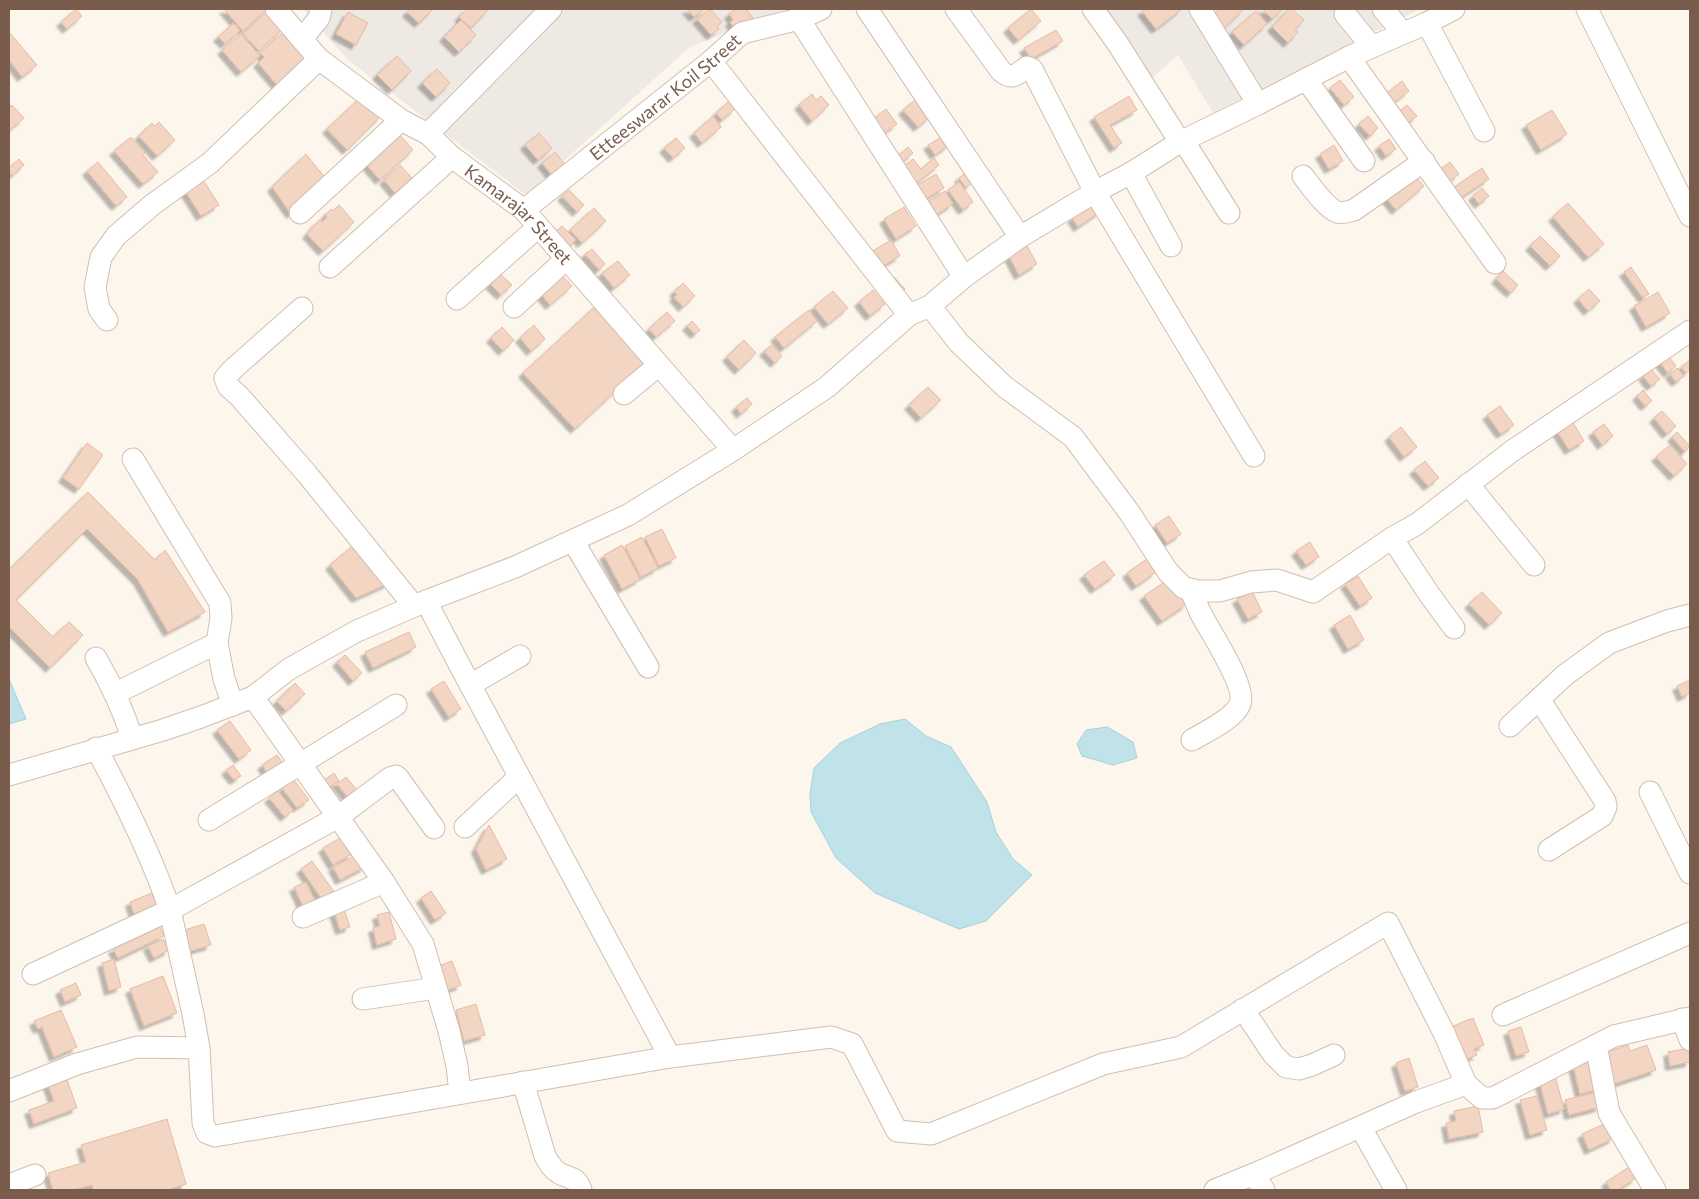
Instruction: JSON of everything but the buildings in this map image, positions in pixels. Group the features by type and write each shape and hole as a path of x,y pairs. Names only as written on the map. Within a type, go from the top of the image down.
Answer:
{"street":[{"name":"Kamarajar Street","path":"276,9 319,59 401,120 428,134 452,157 524,210 733,450"},
{"path":"302,40 319,18 321,9"},
{"path":"428,134 551,9"},
{"name":"Etteeswarar Koil Street","path":"524,210 710,61 742,33 790,16 821,9"},
{"path":"867,9 1020,237"},
{"path":"956,9 1001,71 1007,76 1012,77 1027,67 1032,69 1095,192 1254,456"},
{"path":"1092,9 1118,44 1229,213"},
{"path":"1200,9 1258,104"},
{"path":"1383,9 1403,33"},
{"path":"9,775 202,717 253,697 289,669 330,645 420,603 515,567 628,515 733,450 827,387 910,315 930,306 964,277 1020,237 1095,192 1131,173 1182,141 1348,57 1427,23 1454,9"},
{"path":"1587,9 1690,216"},
{"path":"1345,14 1372,47"},
{"path":"790,16 964,277"},
{"path":"1427,23 1484,131"},
{"path":"1348,57 1495,263"},
{"path":"107,320 99,309 95,287 101,257 116,236 152,205 210,163 319,59"},
{"path":"710,61 910,315"},
{"path":"1306,79 1364,161"},
{"path":"300,213 401,120"},
{"path":"330,267 452,157"},
{"path":"1303,176 1328,205 1338,212 1345,212 1354,210 1424,161"},
{"path":"1131,173 1171,246"},
{"path":"457,298 538,227"},
{"path":"514,307 566,259"},
{"path":"930,306 959,343 1005,387 1073,437 1129,512 1168,572 1184,588 1199,591 1220,591 1251,582 1277,580 1313,592 1392,538 1416,524 1512,451 1690,332"},
{"path":"302,308 232,370 225,378 228,386 420,603 470,685 670,1057"},
{"path":"624,394 659,365"},
{"path":"133,459 220,603 221,618 217,643 224,679 233,705"},
{"path":"1468,484 1534,566"},
{"path":"1392,538 1454,628"},
{"path":"573,541 648,667"},
{"path":"1190,589 1200,612 1234,675 1240,690 1241,703 1232,715 1192,740"},
{"path":"1510,726 1565,675 1609,643 1667,621 1690,615"},
{"path":"116,693 217,643"},
{"path":"470,685 520,656"},
{"path":"96,658 116,693 126,716 132,738"},
{"path":"253,697 384,882 423,944 457,1066 460,1093"},
{"path":"1540,698 1603,795 1606,807 1602,816 1549,850"},
{"path":"209,820 396,705"},
{"path":"96,748 157,874 170,910 199,1048 203,1123 207,1133 216,1136 670,1057 831,1037 852,1044 897,1131 931,1134 1103,1064 1180,1047 1388,923 1444,1033 1466,1084 1482,1098 1493,1098 1614,1036 1686,1018 1690,1040"},
{"path":"33,974 170,910 338,817 390,778 396,776 400,779 434,828"},
{"path":"464,827 519,777"},
{"path":"1650,792 1690,873"},
{"path":"303,917 384,882"},
{"path":"1503,1015 1690,933"},
{"path":"363,1000 436,988"},
{"path":"1244,1009 1273,1054 1286,1067 1299,1069 1334,1055"},
{"path":"1596,1045 1609,1113 1655,1190"},
{"path":"9,1091 77,1064 137,1047 199,1048"},
{"path":"523,1082 545,1156 550,1165 560,1174 571,1177 581,1190"},
{"path":"1214,1190 1259,1182 1361,1128 1416,1102 1466,1084"},
{"path":"1361,1128 1394,1190"},
{"path":"9,1185 35,1175"}],"shaded area":[{"path":"303,9 785,9 690,47 526,195 348,60"},
{"path":"1101,9 1420,9 1213,113 1178,55 1150,80"}],"water":[{"path":"9,679 26,719 9,724"},
{"path":"905,719 926,736 951,747 987,802 996,832 1013,859 1032,875 986,921 959,929 875,893 836,858 811,812 810,794 814,768 840,743 880,724"},
{"path":"1107,727 1133,742 1137,758 1113,765 1082,756 1077,744 1086,730"}]}
